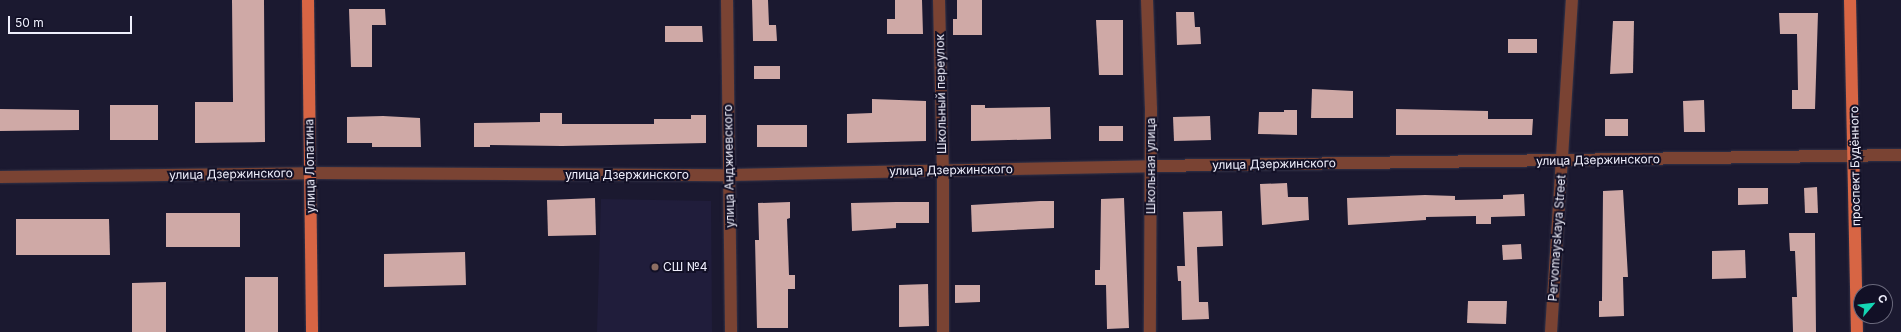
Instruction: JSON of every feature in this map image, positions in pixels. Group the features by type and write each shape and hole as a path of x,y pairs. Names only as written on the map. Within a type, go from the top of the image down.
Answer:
{"main road":[{"name":"улица Лопатина","path":"308,0 312,332"},
{"name":"проспект Будённого","path":"1850,0 1855,156 1857,332"}],"street":[{"name":"улица Анджиевского","path":"727,0 731,332"},
{"name":"Школьный переулок","path":"939,0 943,170 943,332"},
{"name":"Школьная улица","path":"1147,0 1152,166 1150,332"},
{"name":"Pervomayskaya Street","path":"1551,332 1572,0"},
{"name":"улица Дзержинского","path":"0,177 310,173 730,175 1152,166 1901,155"}],"shaded area":[{"name":"СШ №4","path":"601,199 711,201 712,332 597,332"}],"building":[{"path":"232,0 264,0 265,142 195,143 195,102 233,102"},
{"path":"752,0 768,0 769,25 776,25 777,41 753,41"},
{"path":"895,0 922,0 923,34 887,34 887,19 895,19"},
{"path":"957,0 982,0 982,35 953,35 953,19 957,19"},
{"path":"349,9 385,9 386,25 372,25 372,67 351,67"},
{"path":"1176,12 1194,12 1195,27 1200,27 1201,44 1177,45"},
{"path":"1779,13 1818,13 1815,109 1792,109 1792,90 1798,90 1797,34 1780,34"},
{"path":"1096,20 1123,20 1123,75 1099,75"},
{"path":"1613,21 1634,21 1633,73 1610,74"},
{"path":"665,26 702,26 703,42 665,42"},
{"path":"1508,39 1537,39 1537,53 1508,53"},
{"path":"754,66 780,66 780,79 754,79"},
{"path":"1312,89 1353,91 1353,118 1311,118"},
{"path":"872,99 926,101 926,141 847,143 847,114 872,113"},
{"path":"1704,100 1705,132 1684,132 1683,101"},
{"path":"110,105 158,105 158,140 110,140"},
{"path":"971,105 985,105 985,108 1050,107 1051,139 971,141"},
{"path":"0,109 79,110 79,130 0,131"},
{"path":"1396,109 1488,111 1488,119 1533,119 1532,135 1396,135"},
{"path":"1284,110 1297,110 1297,135 1258,134 1259,112 1284,112"},
{"path":"540,113 562,113 562,124 654,124 654,119 691,119 691,115 706,115 706,143 562,146 490,145 490,147 474,147 474,123 540,122"},
{"path":"383,116 420,118 421,147 372,147 372,143 347,143 347,117"},
{"path":"1210,116 1211,140 1174,141 1173,117"},
{"path":"1605,119 1628,119 1628,136 1605,136"},
{"path":"757,125 807,125 807,147 757,147"},
{"path":"1099,126 1123,126 1123,141 1099,141"},
{"path":"1287,183 1288,197 1308,197 1309,220 1262,225 1260,184"},
{"path":"1817,187 1818,213 1805,213 1804,188"},
{"path":"1738,188 1768,188 1768,204 1738,205"},
{"path":"1623,190 1628,277 1623,277 1624,316 1599,317 1599,301 1602,301 1603,191"},
{"path":"1524,194 1525,216 1491,217 1491,224 1476,224 1476,216 1426,217 1426,220 1348,225 1347,198 1425,195 1455,196 1455,200 1503,199 1503,195"},
{"path":"595,198 596,235 548,236 547,200"},
{"path":"1124,198 1129,328 1107,329 1106,285 1095,285 1095,270 1100,270 1101,199"},
{"path":"1054,201 1054,228 972,232 971,205"},
{"path":"790,202 790,218 787,219 789,275 795,275 795,289 788,289 788,328 757,328 755,240 759,240 758,203"},
{"path":"929,202 929,223 896,223 896,228 852,231 851,203"},
{"path":"1222,211 1223,246 1197,247 1199,302 1208,302 1209,319 1182,320 1181,281 1178,281 1177,266 1185,266 1183,212"},
{"path":"166,213 240,213 240,247 166,247"},
{"path":"16,219 109,219 110,255 16,255"},
{"path":"1789,233 1815,233 1816,332 1793,332 1792,297 1797,297 1795,251 1790,251"},
{"path":"1521,244 1522,259 1503,260 1502,245"},
{"path":"1745,250 1746,278 1712,279 1712,251"},
{"path":"465,252 466,285 384,287 384,254"},
{"path":"245,277 278,277 278,332 245,332"},
{"path":"166,282 166,332 132,332 132,283"},
{"path":"928,284 929,326 899,327 899,285"},
{"path":"955,285 980,285 980,302 955,303"},
{"path":"1468,301 1507,301 1506,324 1467,323"}],"place":[{"name":"СШ №4","path":"655,267"}]}
